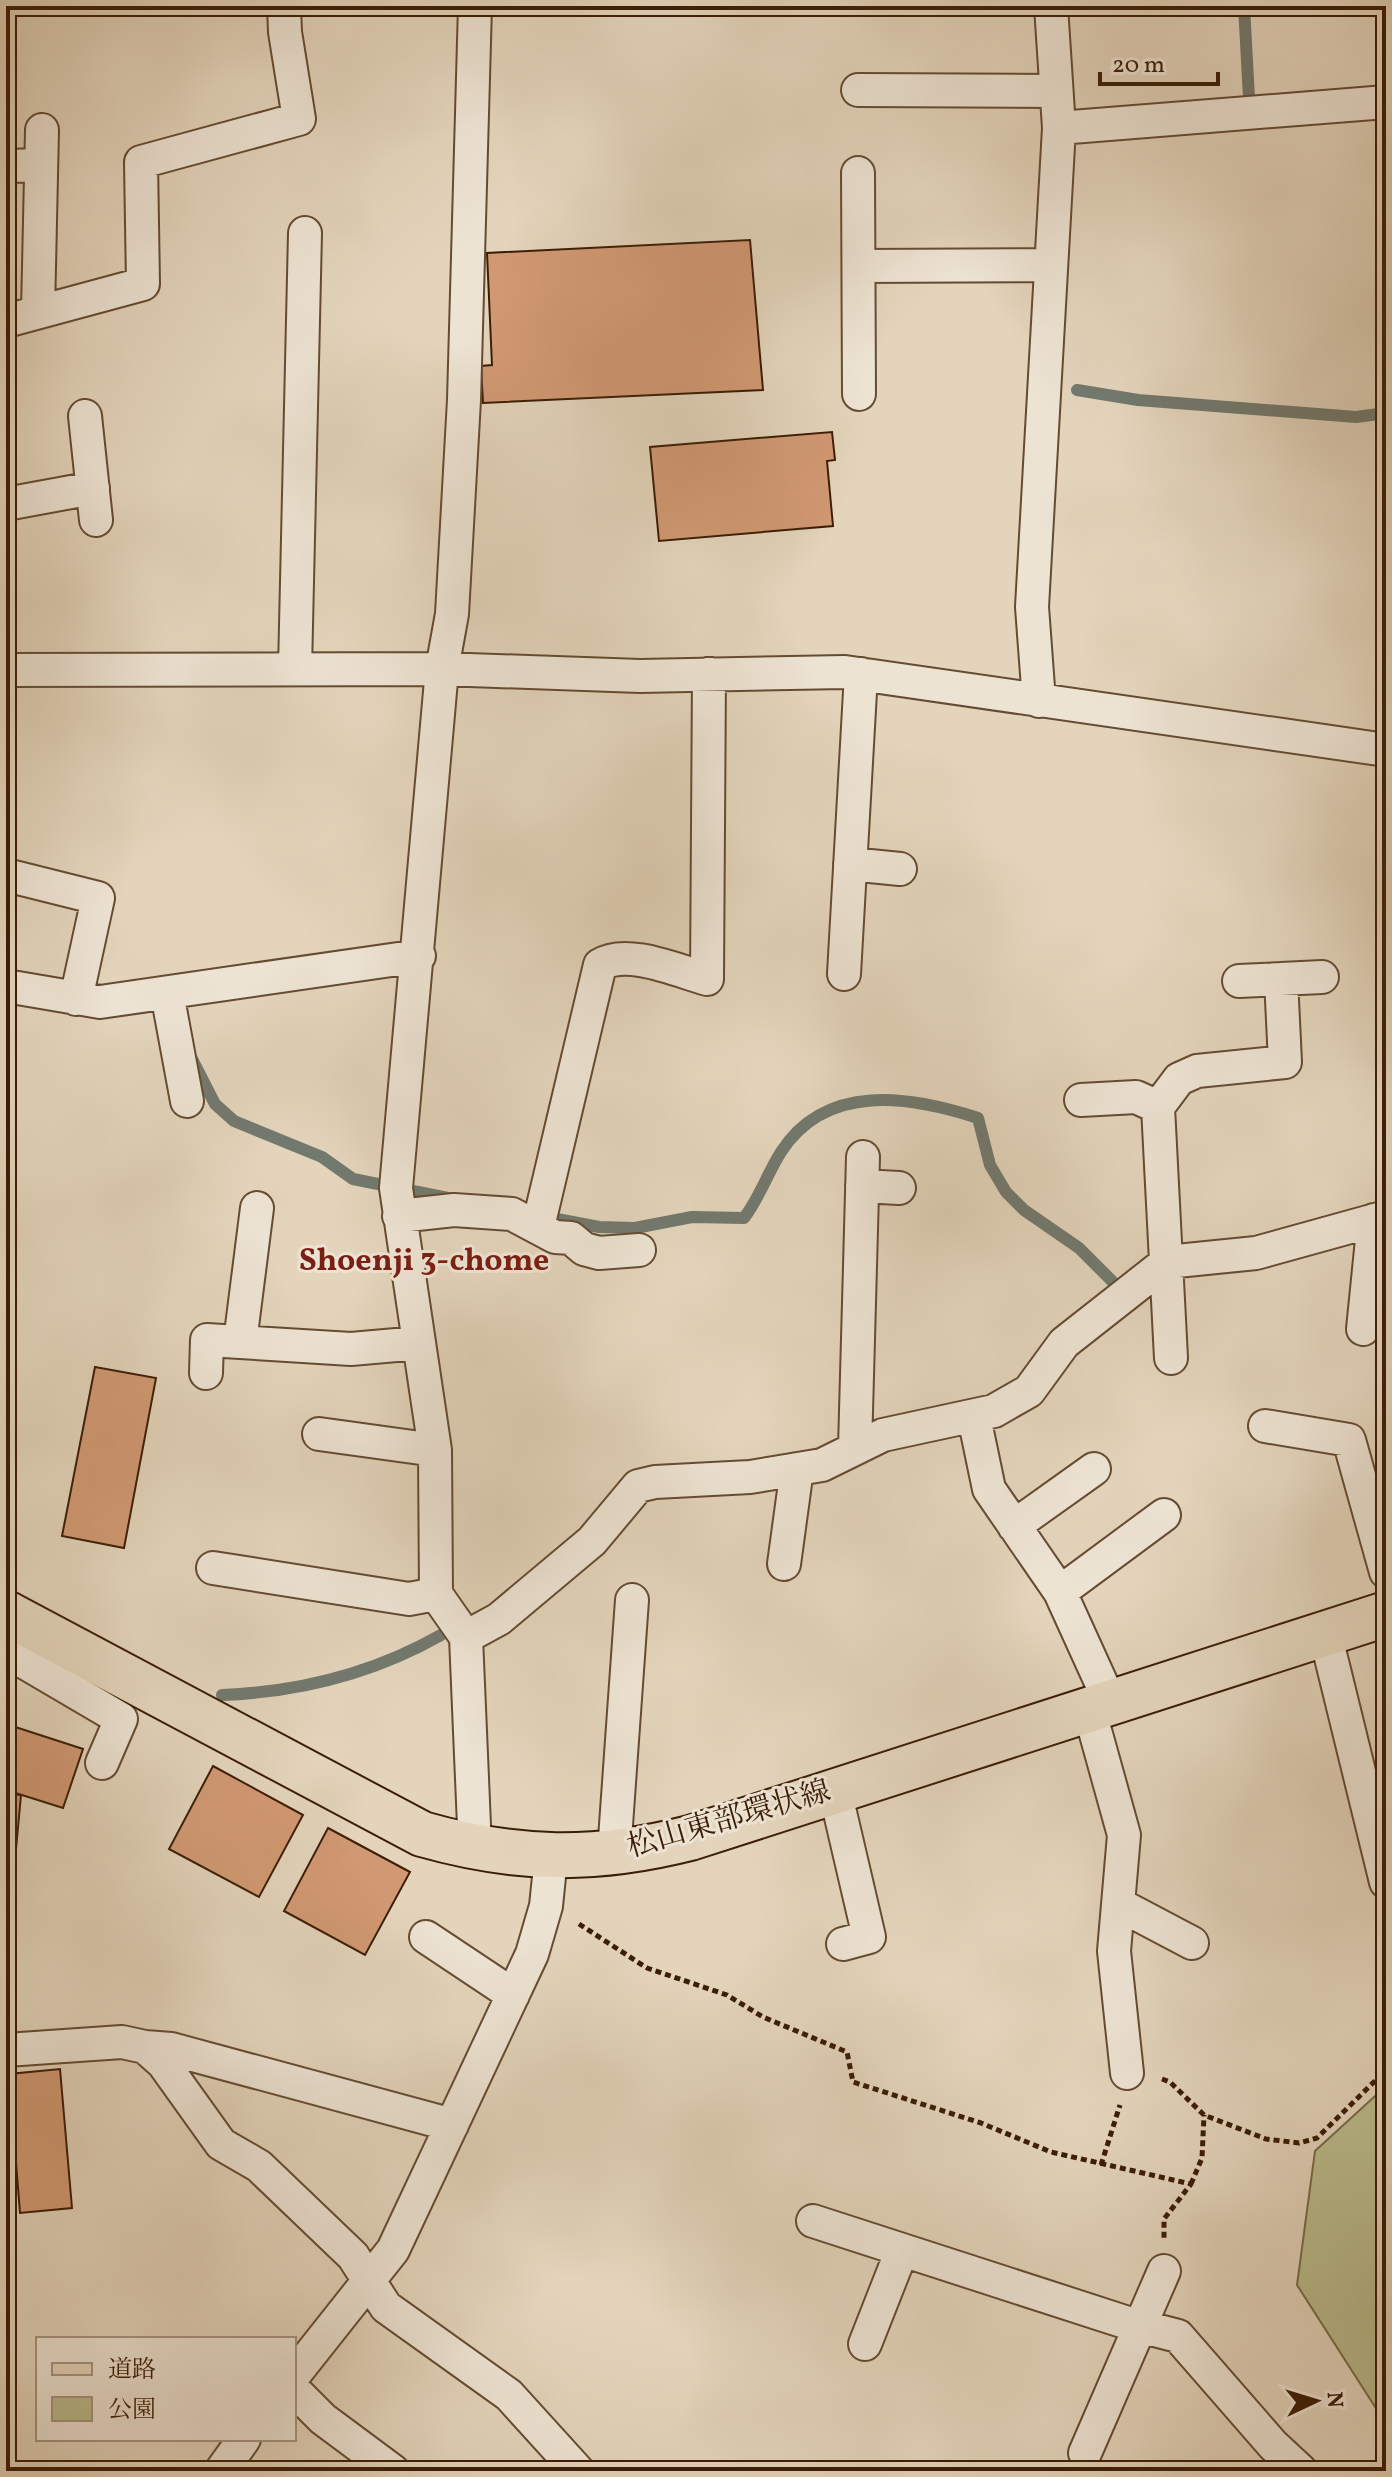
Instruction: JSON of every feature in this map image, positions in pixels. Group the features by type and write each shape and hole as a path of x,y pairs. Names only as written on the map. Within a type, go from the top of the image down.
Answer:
{"main road":[{"name":"松山東部環状線","path":"13,1616 422,1834 475,1849 551,1857 614,1853 690,1838 1386,1614"}],"street":[{"path":"6,321 143,284 141,162 299,119 284,6"},
{"path":"475,6 464,400 452,614 442,669 419,956 396,1188 435,1450 436,1594 466,1637 475,1849"},
{"path":"1039,701 1032,607 1059,128 1051,6"},
{"path":"858,90 1056,91"},
{"path":"1059,128 1386,102"},
{"path":"38,312 42,130"},
{"path":"6,166 41,165"},
{"path":"858,173 859,394"},
{"path":"295,669 305,233"},
{"path":"859,266 1051,265"},
{"path":"85,416 96,520"},
{"path":"6,504 93,488"},
{"path":"6,670 442,669 861,674 1386,750"},
{"path":"538,1227 600,965 609,959 628,959 707,979 709,674"},
{"path":"844,974 861,674"},
{"path":"850,864 900,869"},
{"path":"6,875 98,898 76,999"},
{"path":"6,986 100,1002 419,956"},
{"path":"1239,981 1322,977"},
{"path":"1171,1358 1158,1107 1179,1079 1197,1071 1285,1062 1281,979"},
{"path":"167,993 187,1101"},
{"path":"1081,1100 1136,1097 1158,1107"},
{"path":"855,1448 862,1172 899,1188"},
{"path":"240,1342 257,1208"},
{"path":"399,1216 454,1210 512,1214 599,1253 639,1250"},
{"path":"466,1637 499,1619 592,1541 638,1486 655,1482 750,1477 822,1465 883,1435 974,1417 1013,1403 1029,1391 1064,1343 1167,1262 1256,1253 1380,1219 1363,1329"},
{"path":"206,1373 207,1340 351,1349 419,1343"},
{"path":"974,1417 989,1489 1060,1592 1099,1706 1124,1835 1114,1951 1127,2073"},
{"path":"1265,1426 1349,1440 1386,1572"},
{"path":"319,1434 435,1450"},
{"path":"784,1564 797,1469"},
{"path":"1014,1526 1094,1469"},
{"path":"1060,1592 1164,1515"},
{"path":"213,1568 409,1599 436,1594"},
{"path":"614,1853 632,1600"},
{"path":"13,1616 7,1652 121,1719 102,1763"},
{"path":"1325,1633 1386,1882"},
{"path":"835,1791 869,1937 843,1944"},
{"path":"296,2372 393,2250 532,1954 546,1906 551,1857"},
{"path":"1120,1905 1192,1943"},
{"path":"426,1937 513,1995"},
{"path":"6,2050 122,2042 171,2049 452,2125"},
{"path":"145,2047 163,2063 221,2144 259,2166 353,2256 386,2307 509,2395 578,2471"},
{"path":"813,2221 1138,2326 1178,2336 1273,2445 1301,2471"},
{"path":"865,2344 902,2250"},
{"path":"1085,2453 1164,2271"},
{"path":"296,2392 323,2419 393,2471"},
{"path":"221,2471 243,2441"}],"path":[{"path":"546,1906 562,1912 647,1968 727,1995 763,2017 847,2052 853,2082 981,2123 1051,2152 1191,2184"},
{"path":"1101,2165 1124,2095 1127,2073 1170,2082 1204,2115 1266,2139 1299,2143 1317,2138 1386,2070"},
{"path":"1164,2271 1164,2219 1191,2184 1202,2158 1204,2115"}],"green space":[{"path":"1386,2086 1386,2418 1379,2413 1297,2285 1315,2151"}],"building":[{"path":"750,240 763,390 483,403 481,366 492,365 487,253"},
{"path":"832,432 835,460 827,461 833,526 659,541 650,447"},
{"path":"95,1367 156,1378 124,1548 62,1536"},
{"path":"6,1724 83,1749 63,1808 6,1790"},
{"path":"213,1766 303,1815 259,1897 169,1849"},
{"path":"6,1794 21,1795 15,1860 6,1859"},
{"path":"328,1828 410,1872 365,1955 284,1911"},
{"path":"60,2069 72,2208 20,2213 9,2074"}],"waterway":[{"path":"1244,6 1249,98"},
{"path":"1077,390 1138,400 1356,417 1386,413"},
{"path":"192,1059 215,1104 234,1121 322,1157 353,1179 448,1198"},
{"path":"541,1216 599,1227 635,1228 692,1217 744,1218 781,1152 800,1130 821,1114 871,1100 925,1104 978,1118 990,1165 1006,1192 1024,1210 1079,1248 1125,1294"},
{"path":"222,1695 279,1690 335,1678 389,1660 441,1635"}],"district":[{"name":"Shoenji 3-chome","path":"424,1262"}]}
